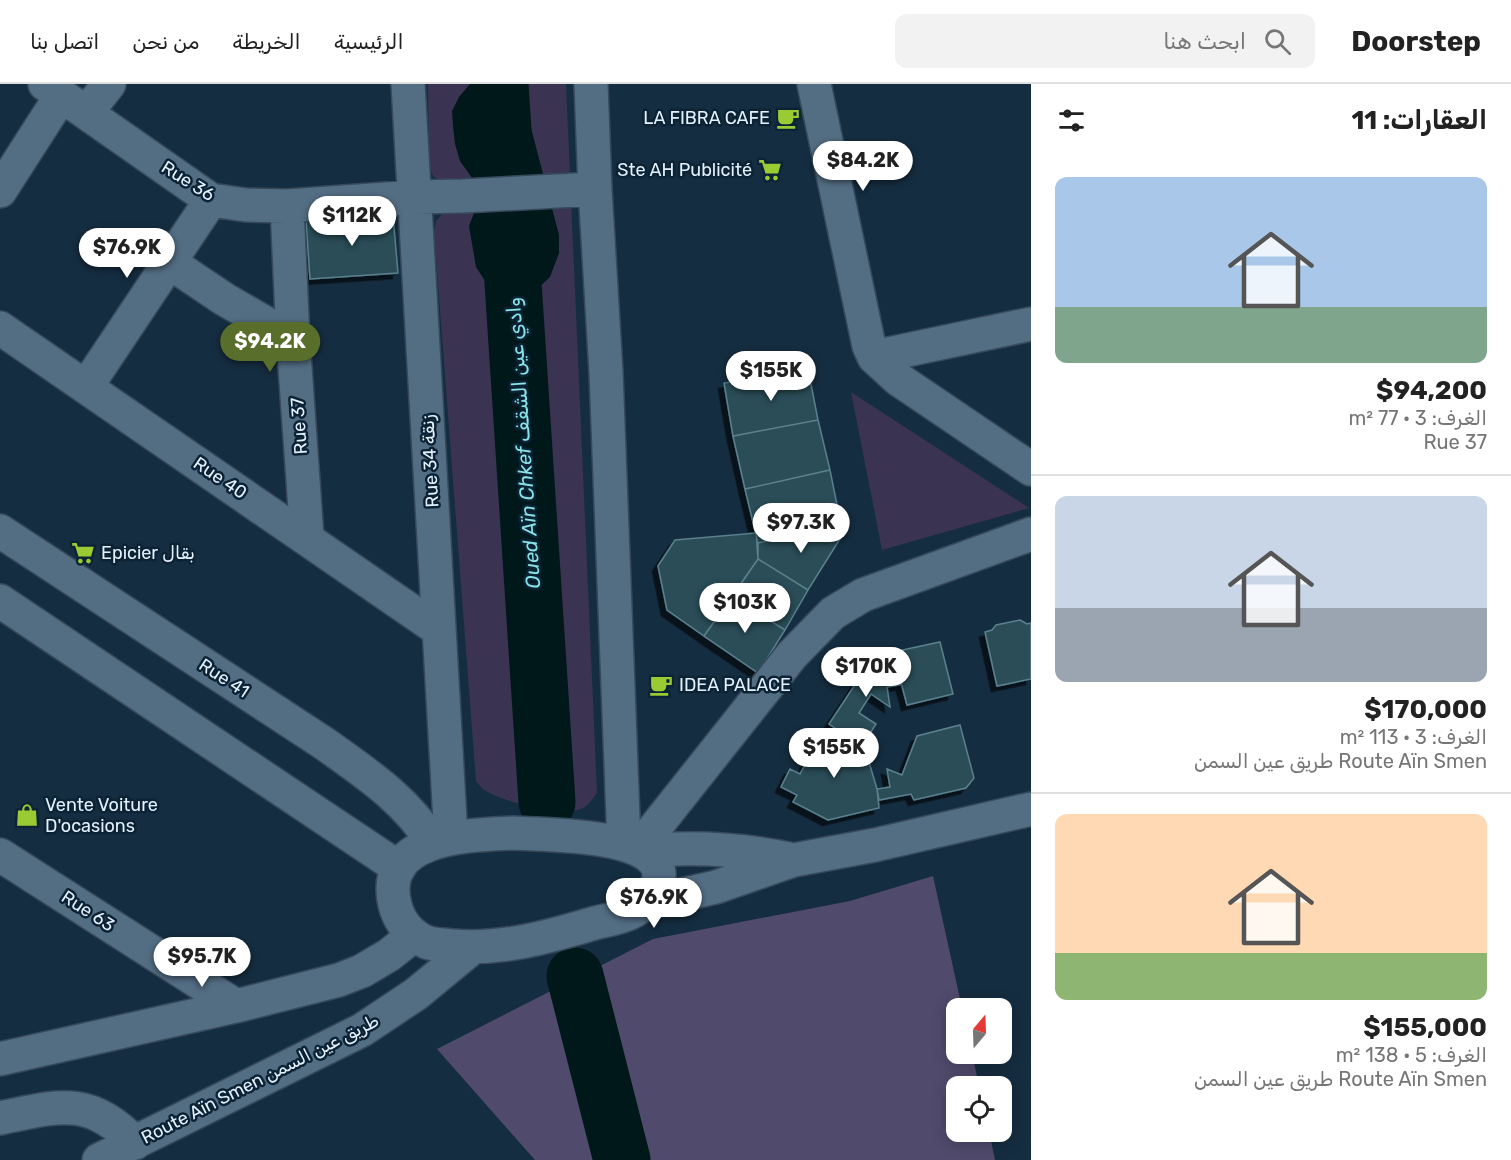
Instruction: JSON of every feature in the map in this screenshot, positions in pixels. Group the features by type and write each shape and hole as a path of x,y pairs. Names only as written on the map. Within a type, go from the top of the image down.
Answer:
{"street":[{"path":"0,191 64,98 109,84"},
{"name":"Rue 34 زنقة","path":"408,84 440,630 442,840"},
{"path":"591,84 594,189 635,848"},
{"path":"814,84 869,346 874,357 898,379 1031,470"},
{"name":"Rue 36","path":"64,98 211,200 246,205 287,206 415,197 594,189"},
{"path":"86,387 211,200"},
{"name":"Rue 37","path":"287,206 293,339 307,537"},
{"path":"170,262 224,299 293,339"},
{"path":"874,357 1031,324"},
{"name":"Rue 40","path":"0,328 440,630"},
{"name":"Rue 41","path":"0,531 315,737 396,798 442,840"},
{"path":"635,848 792,655 833,613 863,595 1031,534"},
{"path":"0,601 399,868"},
{"path":"646,903 716,887 794,860 875,845 1031,809"},
{"path":"635,848 656,861 659,872 659,882 654,894 646,903 632,913 529,941 501,946 473,947 427,943 404,925 397,911 394,883 399,868 407,856 442,840 485,834 514,833 582,838 635,848 706,848 747,851 794,860"},
{"name":"Rue 63","path":"0,855 236,1006"},
{"path":"0,1059 236,1006 339,980 362,971 389,955 414,935"},
{"name":"Route Aïn Smen طريق عين السمن","path":"99,1160 362,1030 416,994 473,947"},
{"path":"0,1118 58,1106 77,1108 110,1121 135,1143"}],"shaded area":[{"path":"428,84 566,84 597,793 588,804 572,811 519,803 486,791 476,781 434,232 436,221 445,211 444,184 433,176 429,164"},
{"path":"470,84 511,84 525,105 559,235 559,253 550,277 534,292 514,301 502,299 487,284 476,267 469,226 474,213 472,178 460,161 455,144 452,111 459,97"},
{"path":"851,392 1029,508 882,550"},
{"path":"933,876 960,998 946,998 946,1064 974,1064 977,1076 946,1076 946,1142 991,1142 995,1160 535,1160 437,1049 653,939 850,901"}],"building":[{"path":"393,215 398,273 310,279 306,220"},
{"path":"808,369 818,420 733,436 724,383"},
{"path":"818,420 830,470 745,489 733,436"},
{"path":"830,470 841,525 758,543 745,489"},
{"path":"841,525 843,534 808,590 758,559 758,543"},
{"path":"756,533 758,559 704,636 667,610 658,566 675,540"},
{"path":"758,559 808,590 785,630 732,597"},
{"path":"732,597 785,630 758,673 704,636"},
{"path":"1020,620 1027,624 1031,623 1031,679 997,686 985,632 992,630 996,625"},
{"path":"940,642 953,694 907,705 893,652"},
{"path":"893,652 900,685 887,687 890,707 871,694 859,713 876,724 862,746 829,724 874,656"},
{"path":"960,725 974,778 966,788 914,800 911,794 879,800 877,789 890,787 887,769 902,775 917,736"},
{"path":"827,729 866,752 877,789 879,808 828,820 793,802 797,795 781,787 790,769 800,774 809,757 803,749 811,737 819,742"}],"waterway":[{"name":"Oued Aïn Chkef وادي عين الشقف","path":"500,84 547,802"},
{"name":"Oued Aïn Chkef وادي عين الشقف","path":"575,976 622,1160"}],"place":[{"name":"LA FIBRA CAFE","path":"788,118"},
{"name":"Ste AH Publicité","path":"770,170"},
{"name":"Epicier بقال","path":"83,553"},
{"name":"IDEA PALACE","path":"661,685"},
{"name":"Vente Voiture D'ocasions","path":"27,815"}]}
